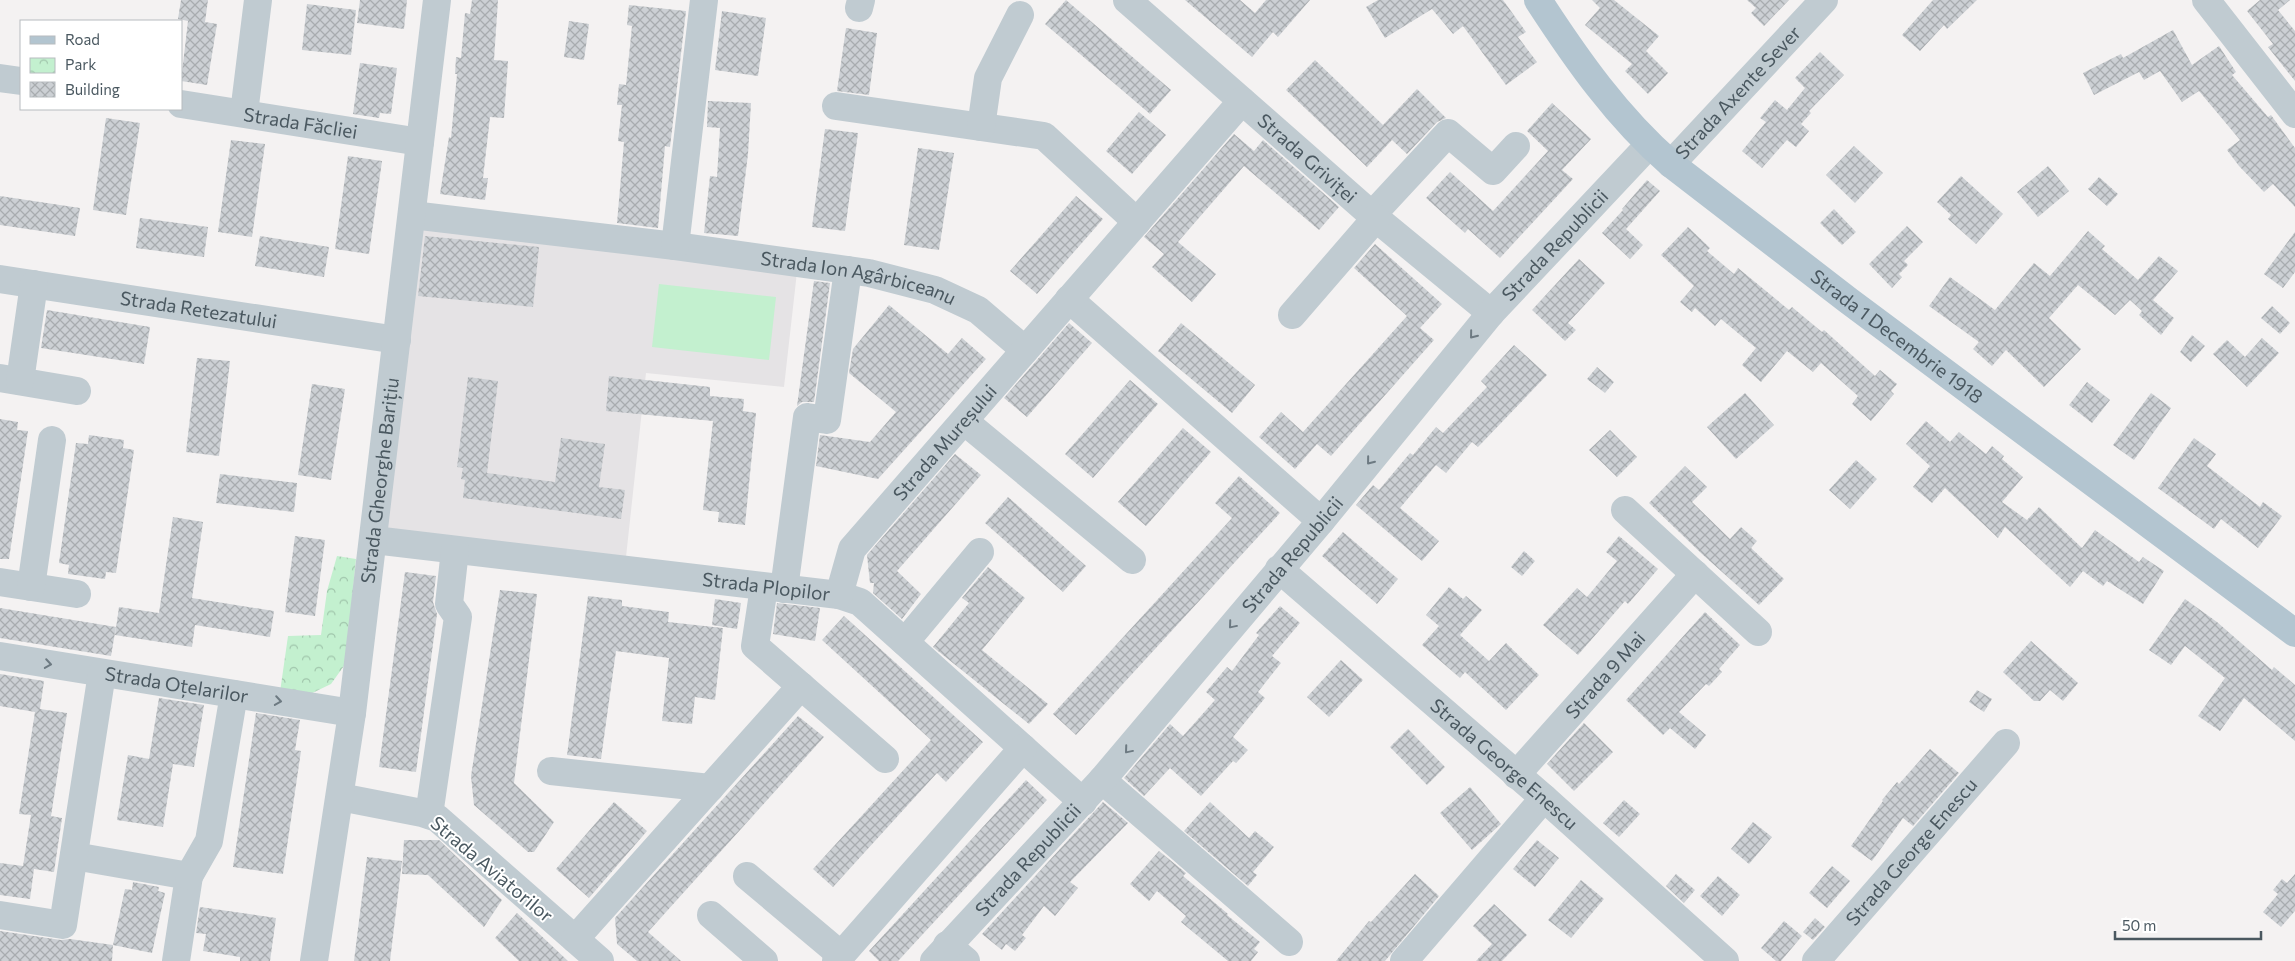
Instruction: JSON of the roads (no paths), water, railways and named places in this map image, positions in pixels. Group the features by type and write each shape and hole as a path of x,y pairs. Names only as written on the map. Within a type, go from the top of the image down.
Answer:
{"main road":[{"name":"Strada 1 Decembrie 1918","path":"1538,0 1593,80 1649,145 1671,164 1834,290 2295,633"}],"street":[{"path":"244,113 258,0"},
{"name":"Strada Gheorghe Barițiu","path":"314,961 352,713 437,0"},
{"path":"675,246 704,0"},
{"name":"Strada Griviței","path":"1126,0 1374,217 1491,313"},
{"name":"Strada Axente Sever","path":"1671,164 1824,0"},
{"path":"2206,0 2295,114"},
{"path":"981,127 988,78 1020,15"},
{"path":"0,78 20,81"},
{"name":"Strada Mureșului","path":"839,596 852,549 1242,101"},
{"name":"Strada Făcliei","path":"182,104 420,142"},
{"path":"836,106 1044,136 1137,222"},
{"path":"1292,315 1374,217 1448,133 1492,171 1516,146"},
{"name":"Strada Republicii","path":"949,956 1102,780 1321,521 1491,313 1649,145"},
{"name":"Strada Ion Agârbiceanu","path":"412,214 675,246 870,273 935,290 978,310 1025,350"},
{"path":"848,270 827,420 806,417 774,588 756,646 885,759"},
{"name":"Strada Retezatului","path":"0,279 397,340"},
{"path":"34,284 10,379 77,391"},
{"path":"1069,299 1321,521"},
{"path":"964,421 1132,560"},
{"path":"31,587 52,440"},
{"path":"1625,510 1758,632"},
{"name":"Strada Plopilor","path":"374,540 839,596 860,602 1083,802"},
{"path":"429,815 458,616 449,604 455,550"},
{"path":"905,642 980,552"},
{"name":"Strada George Enescu","path":"1279,569 1544,798 1725,961"},
{"name":"Strada 9 Mai","path":"1516,775 1695,574"},
{"path":"0,582 77,594"},
{"name":"Strada Oțelarilor","path":"0,656 352,713"},
{"path":"0,915 63,925 102,673"},
{"path":"575,939 801,686"},
{"path":"176,961 189,876 209,841 234,694"},
{"name":"Strada George Enescu","path":"1816,961 2006,743"},
{"path":"747,876 838,958 1023,748"},
{"path":"551,771 710,788"},
{"path":"1102,780 1289,942"},
{"name":"Strada Aviatorilor","path":"340,797 437,818 600,961"},
{"path":"1404,961 1544,798"},
{"path":"74,856 189,876"},
{"path":"712,916 764,961"}]}
